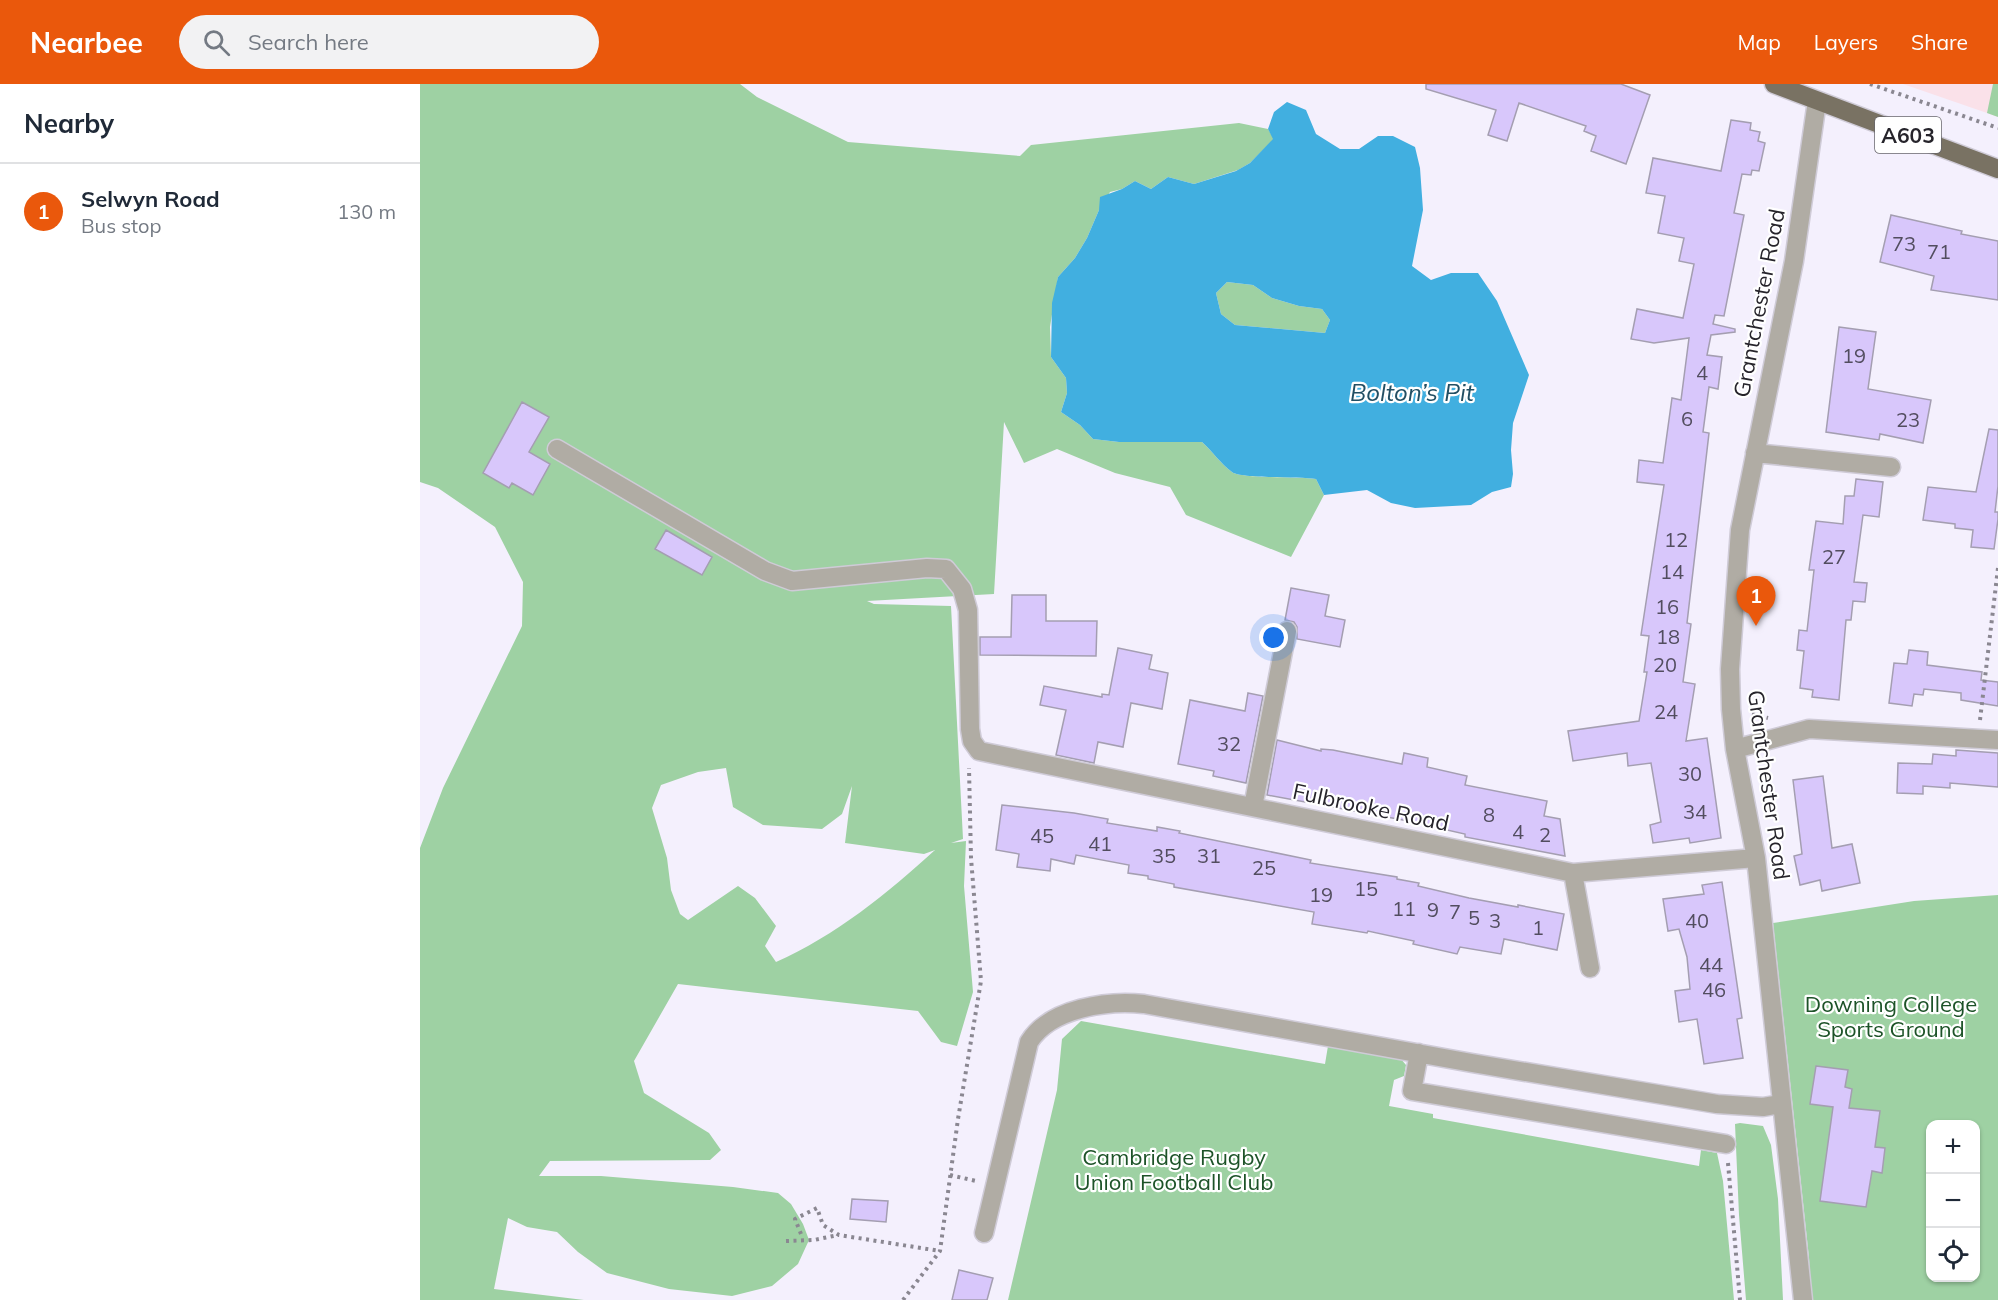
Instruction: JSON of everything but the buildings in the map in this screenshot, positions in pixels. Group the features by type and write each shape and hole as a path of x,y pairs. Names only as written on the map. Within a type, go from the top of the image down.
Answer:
{"main road":[{"name":"A603","path":"1774,84 1807,93 1998,169"}],"street":[{"name":"Grantchester Road","path":"1803,1300 1756,858 1735,749 1730,669 1740,530 1794,261 1807,93"},
{"path":"557,449 757,566 792,581 927,568 946,569 962,589 968,610 970,729 972,741 979,751"},
{"path":"1755,453 1891,467"},
{"path":"1254,807 1287,631"},
{"path":"1735,749 1809,729 1998,740"},
{"name":"Fulbrooke Road","path":"979,751 1573,873 1756,858"},
{"path":"1573,873 1590,968"},
{"path":"984,1233 1029,1042 1041,1026 1060,1016 1108,1003 1144,1004 1717,1104 1762,1107 1781,1104"},
{"path":"1419,1053 1412,1091 1726,1144"}],"path":[{"path":"1870,84 1998,128"},
{"path":"1978,739 1998,568"},
{"path":"903,1300 940,1251 958,1119 981,981 971,858 969,758 979,751"},
{"path":"1726,1144 1740,1300"},
{"path":"801,1234 795,1219 817,1208 823,1225 839,1235"},
{"path":"786,1241 814,1240 839,1235 940,1251"}],"shaded area":[{"path":"1903,84 1998,84 1998,117 1987,113"}],"green space":[{"path":"420,84 740,84 757,97 848,142 1020,156 1031,145 1239,123 1268,129 1274,139 1250,163 1238,170 1194,184 1168,177 1151,189 1135,181 1122,189 1110,192 1075,258 1058,277 1050,327 1051,357 1066,378 1067,393 1061,412 1080,425 1093,439 1119,442 1202,442 1228,469 1237,474 1316,479 1324,495 1291,557 1186,515 1170,487 1115,473 1057,449 1024,463 1004,422 994,594 867,601 874,604 951,606 963,839 951,843 966,841 964,886 973,992 957,1046 941,1042 918,1011 678,984 634,1061 644,1093 709,1133 721,1150 710,1160 550,1161 539,1176 601,1176 778,1193 791,1204 809,1240 798,1264 772,1286 732,1296 669,1289 607,1273 578,1252 557,1232 527,1227 508,1218 494,1289 584,1300 420,1300 420,848 443,788 522,626 523,582 495,527 438,488 420,482","holes":["726,768 733,807 763,825 822,829 842,814 852,786 845,843 924,854 935,850 860,912 819,940 776,962 765,946 776,926 755,898 738,886 688,920 680,914 671,890 667,858 652,808 661,785 698,772"]},
{"path":"1993,84 1998,84 1998,117 1987,113"},
{"path":"1227,282 1253,285 1272,298 1299,306 1322,309 1330,320 1325,333 1235,325 1221,314 1216,293"},
{"name":"Downing College Sports Ground","path":"1998,895 1998,1300 1811,1300 1809,1258 1773,923 1914,901"},
{"name":"Cambridge Rugby Union Football Club","path":"1081,1021 1325,1064 1328,1046 1400,1058 1406,1065 1404,1076 1394,1080 1389,1106 1433,1114 1433,1118 1699,1166 1701,1150 1717,1153 1723,1181 1734,1300 1008,1300 1057,1090 1062,1039"},
{"path":"1735,1124 1763,1126 1771,1145 1778,1199 1783,1300 1746,1300"}],"water":[{"name":"Bolton’s Pit","path":"1287,102 1306,110 1316,134 1340,149 1359,149 1378,136 1393,136 1415,147 1420,168 1423,210 1412,266 1431,280 1451,273 1478,273 1497,301 1529,375 1513,423 1511,487 1492,492 1471,505 1415,508 1391,503 1367,490 1324,495 1316,479 1247,476 1232,472 1202,442 1119,442 1093,439 1080,425 1061,412 1067,393 1066,378 1051,357 1052,303 1058,277 1075,258 1087,238 1099,210 1100,197 1122,189 1135,181 1151,189 1168,177 1194,184 1236,171 1250,163 1273,139 1268,129 1274,112","holes":["1227,282 1253,285 1272,298 1299,306 1322,309 1330,320 1325,333 1235,325 1221,314 1216,293"]}],"place":[{"name":"Selwyn Road","path":"1756,626"}]}
